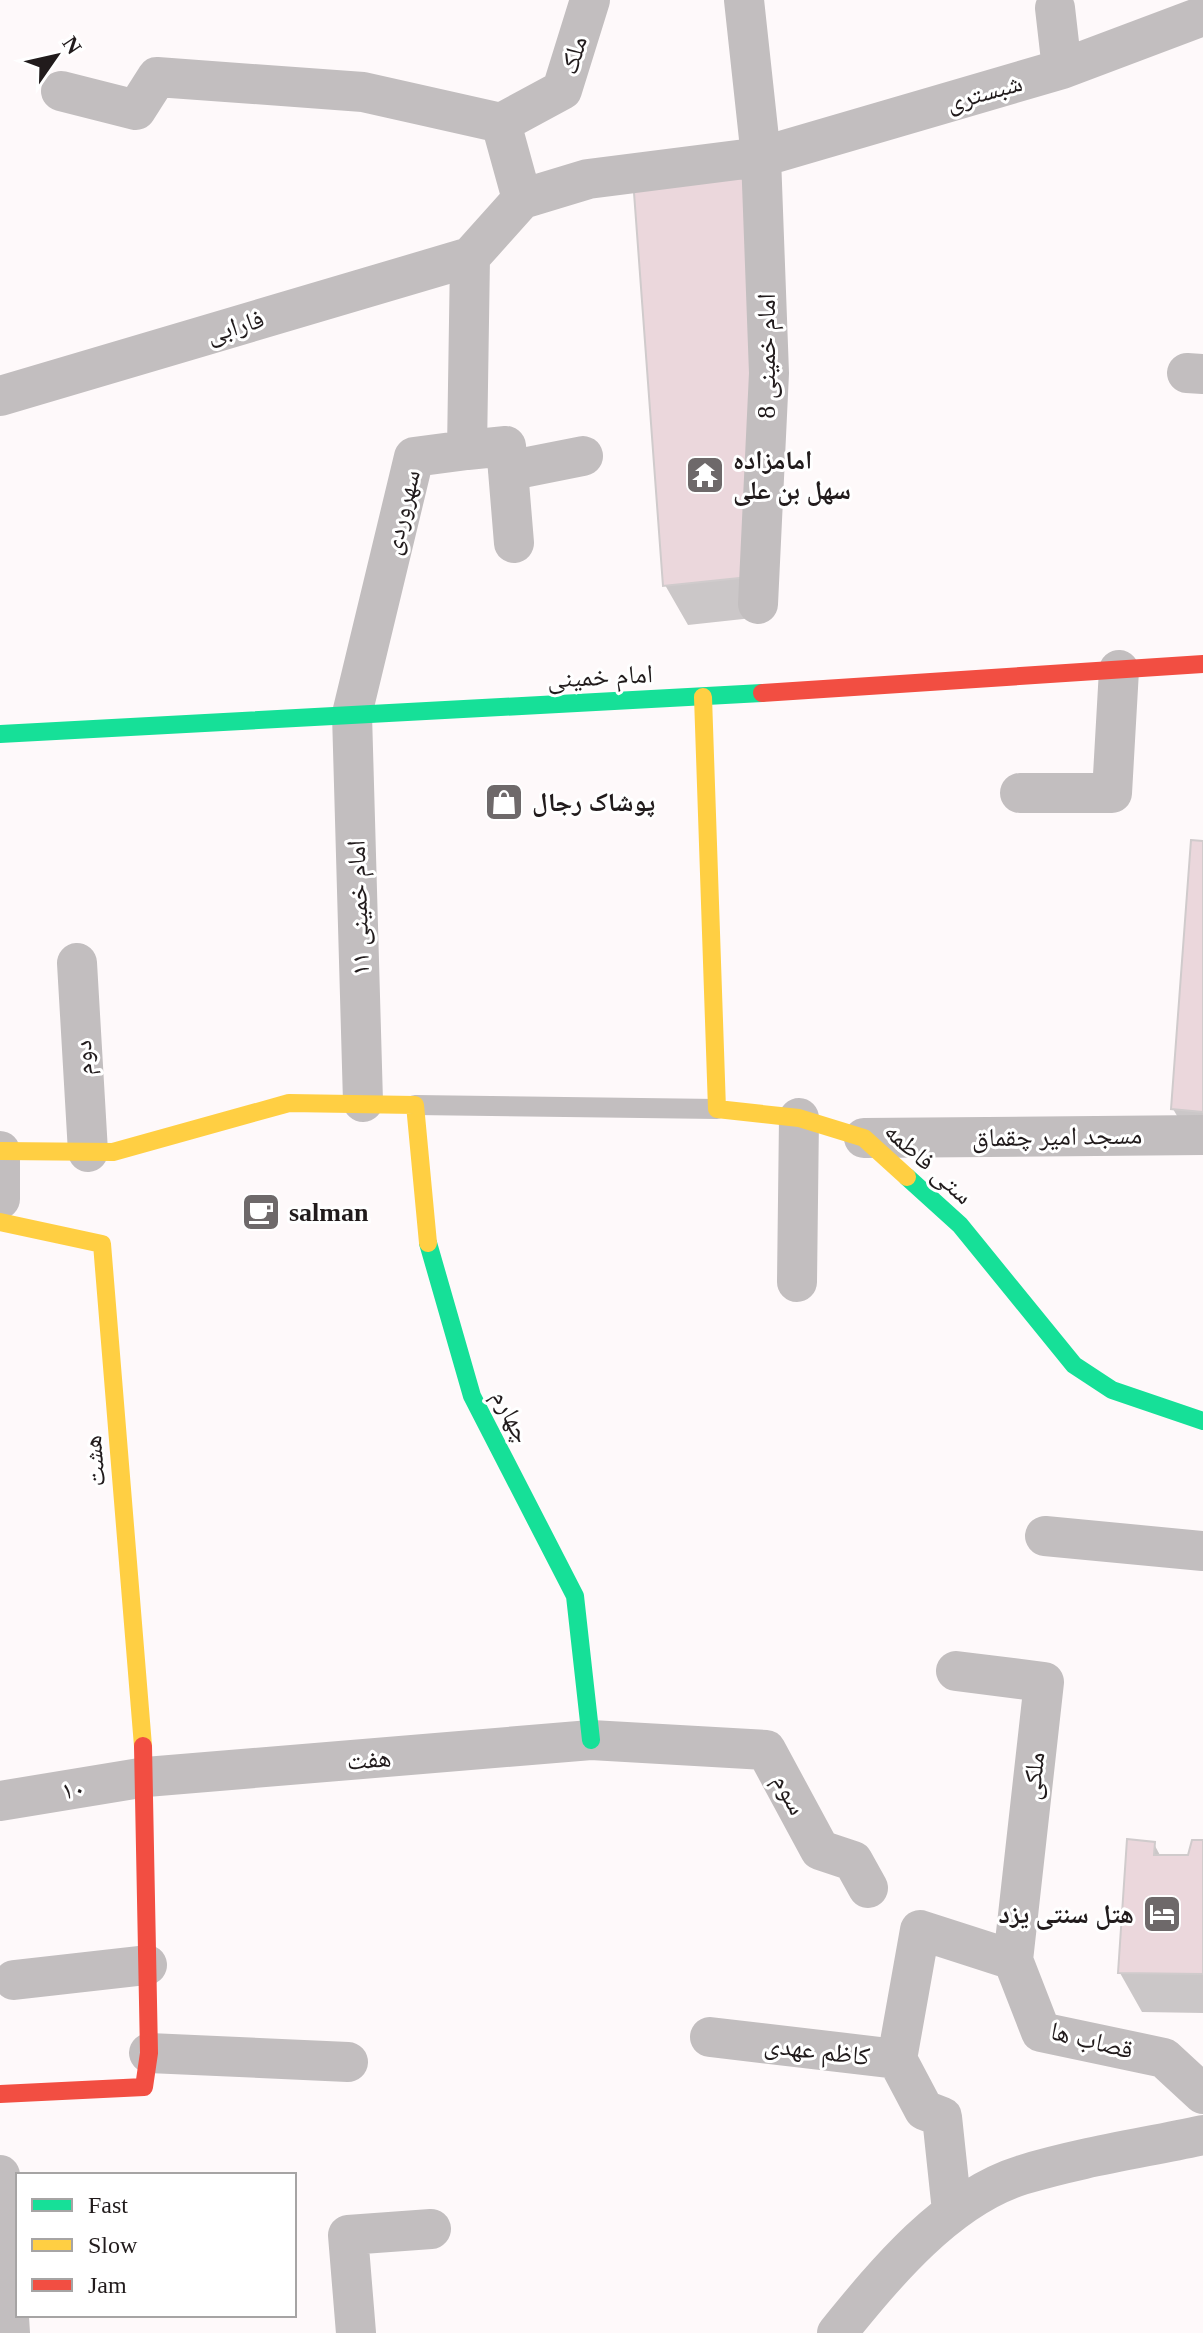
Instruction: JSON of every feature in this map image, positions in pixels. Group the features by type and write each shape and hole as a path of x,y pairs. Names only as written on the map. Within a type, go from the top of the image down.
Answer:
{"street":[{"name":"ملک","path":"501,123 562,90 590,0"},
{"name":"امام خمینی 8","path":"744,0 761,157 769,373 758,604"},
{"path":"1055,8 1062,69"},
{"name":"شبستری","path":"522,199 588,179 761,157 1062,69 1203,16"},
{"path":"61,91 136,110 157,77 220,81 363,92 501,123 522,199 470,257 467,450 506,446 514,543"},
{"name":"فارابی","path":"0,396 470,257"},
{"name":"سهروردی","path":"352,714 414,457 467,450"},
{"path":"508,471 583,456"},
{"name":"امام خمینی","path":"0,734 703,697 1203,664"},
{"path":"1020,793 1112,793 1119,670"},
{"path":"703,697 717,1109"},
{"name":"امام خمینی ۱۱","path":"352,714 363,1102"},
{"name":"دوم","path":"77,963 88,1152"},
{"path":"0,1199 0,1151 113,1152 289,1103 415,1105"},
{"name":"چهارم","path":"415,1105 429,1249 472,1396 575,1596 591,1740"},
{"name":"ستی فاطمه","path":"717,1109 799,1118 864,1138 960,1225 1074,1365 1112,1390 1203,1421"},
{"path":"797,1282 799,1118"},
{"name":"مسجد امیر چقماق","path":"864,1138 1203,1135"},
{"name":"هشت","path":"0,1222 102,1244 146,1777"},
{"path":"1045,1536 1203,1551"},
{"name":"ملکی","path":"956,1671 1044,1682 1013,1960"},
{"name":"هفت","path":"146,1777 591,1740"},
{"name":"سوم","path":"591,1740 766,1750 820,1850 853,1861 868,1888"},
{"path":"0,2094 144,2087 149,2053 146,1777"},
{"name":"۱۰","path":"0,1801 146,1777"},
{"path":"897,2059 920,1930 1013,1960"},
{"name":"قصاب ها","path":"1013,1960 1041,2032 1164,2058 1203,2094"},
{"path":"14,1980 147,1965"},
{"name":"کاظم عهدی","path":"710,2037 897,2059 924,2110 942,2117 952,2211"},
{"path":"149,2053 348,2062"},
{"path":"837,2333 887,2272 952,2211 1020,2175 1203,2135"},
{"path":"0,2175 10,2333"},
{"path":"356,2333 348,2235 431,2229"}],"lane":[{"path":"415,1105 717,1109"}],"building":[{"name":"امامزاده سهل بن علی","path":"748,162 761,372 749,577 663,586 633,179"},
{"path":"1191,840 1203,841 1203,1112 1171,1109"},
{"name":"هتل سنتی یزد","path":"1127,1839 1155,1842 1154,1855 1188,1855 1192,1840 1203,1840 1203,1974 1118,1973"}],"traffic: fast":[{"path":"0,734 762,693"},
{"path":"907,1177 960,1225 1074,1365 1112,1390 1203,1421"},
{"path":"428,1243 472,1396 575,1596 591,1740"}],"traffic: slow":[{"path":"703,697 717,1109 799,1118 864,1138 907,1177"},
{"path":"0,1151 113,1152 289,1103 415,1105 428,1243"},
{"path":"0,1222 102,1244 143,1746"}],"traffic: jam":[{"path":"762,693 1203,664"},
{"path":"0,2094 144,2087 149,2053 143,1746"}],"place":[{"name":"امامزاده سهل بن علی","path":"705,475"},
{"name":"پوشاک رجال","path":"504,802"},
{"name":"salman","path":"261,1212"},
{"name":"هتل سنتی یزد","path":"1162,1914"}]}
